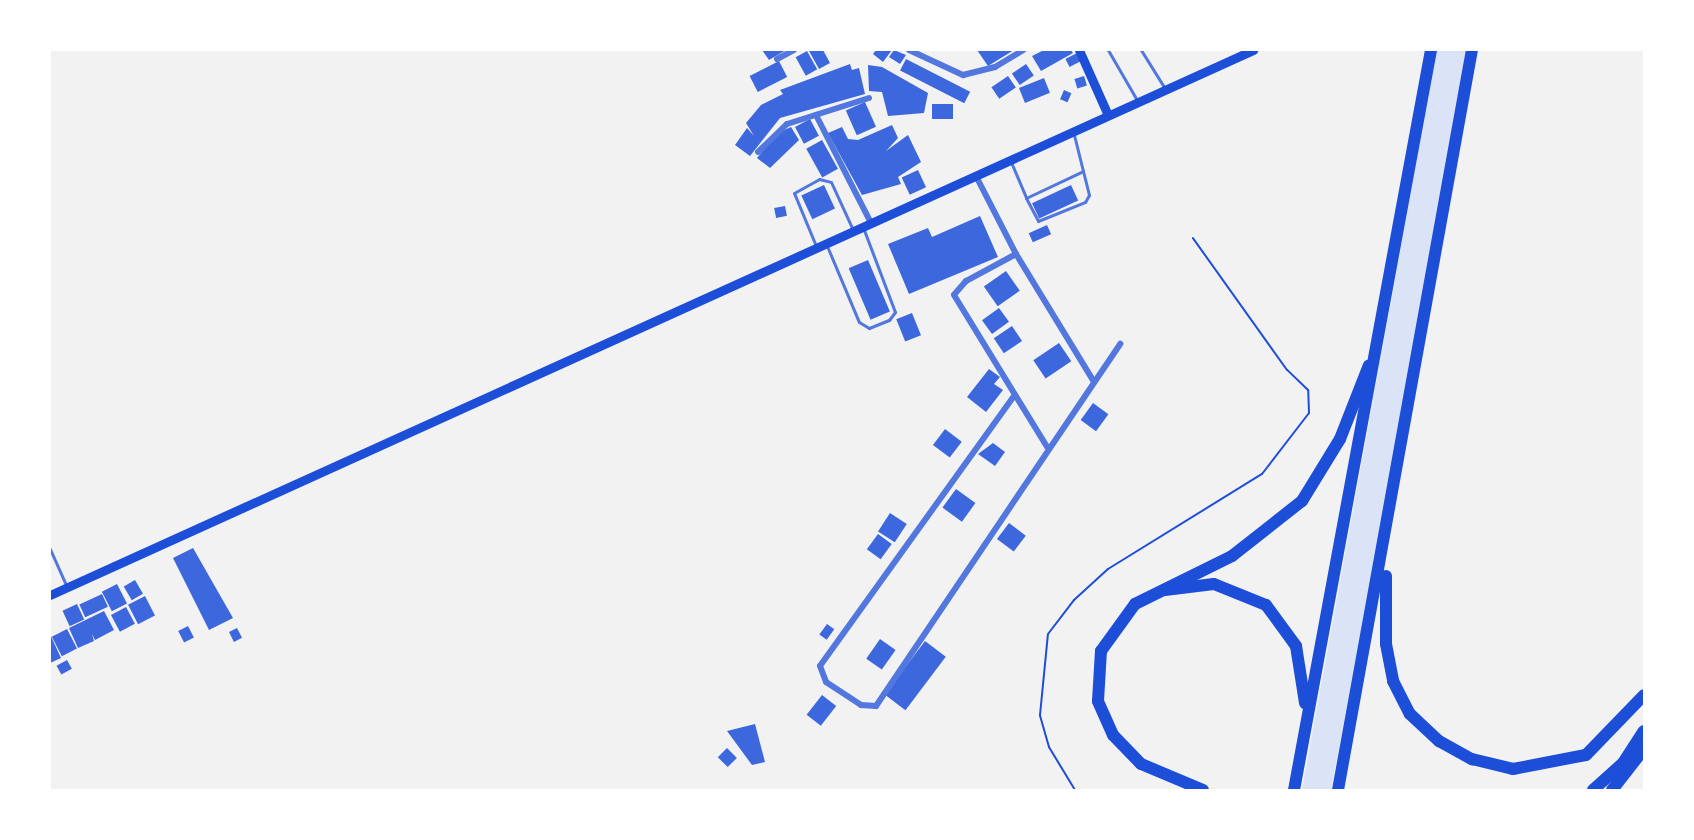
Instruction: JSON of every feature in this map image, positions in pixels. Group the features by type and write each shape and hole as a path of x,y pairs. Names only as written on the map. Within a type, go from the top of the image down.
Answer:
{"highway":[{"path":"1294,790 1431,50"},
{"path":"1338,790 1387,538 1472,50"},
{"path":"1203,790 1142,764 1113,735 1098,701 1101,651 1121,619 1148,595 1232,556 1302,501 1340,439 1379,339"},
{"path":"1387,538 1386,644 1393,681 1410,714 1439,741 1472,759 1513,769 1547,765 1586,755 1644,694"},
{"path":"1148,595 1214,584 1252,596 1280,618 1302,662 1298,770"},
{"path":"1593,790 1623,763 1644,731"},
{"path":"1612,790 1644,749"}],"main road":[{"path":"1079,50 1108,115"},
{"path":"50,595 827,246 1253,50"}],"street":[{"path":"777,59 794,50"},
{"path":"909,50 963,75 995,67 1023,50"},
{"path":"758,152 778,129 869,98"},
{"path":"816,115 864,229"},
{"path":"977,178 1016,254 1092,370 1093,381"},
{"path":"1016,254 966,281 954,295 1047,447"},
{"path":"1014,396 820,666 826,682 861,705 876,706 1047,447 1120,344"}],"lane":[{"path":"1108,50 1138,101"},
{"path":"1141,50 1167,91"},
{"path":"1011,162 1038,221 1085,202 1089,195 1074,133"},
{"path":"1026,198 1083,171"},
{"path":"818,250 794,193 812,182 831,182 864,229 895,312 889,320 869,328 859,322 827,246"},
{"path":"1644,209 1644,215"},
{"path":"50,549 66,587"}],"path":[{"path":"1075,790 1049,747 1040,715 1043,657 1053,625 1108,569 1239,492 1290,443 1309,413 1308,390 1287,370 1193,238"}],"shaded area":[{"path":"1437,50 1466,50 1424,294 1331,790 1302,790"}],"building":[{"path":"762,50 786,50 769,60"},
{"path":"823,50 830,63 819,69 809,51"},
{"path":"876,50 892,50 883,62 873,54"},
{"path":"894,50 906,55 900,64 889,57"},
{"path":"977,50 1014,50 988,66"},
{"path":"1044,50 1071,50 1073,53 1041,71 1032,56"},
{"path":"807,51 817,69 806,76 796,57"},
{"path":"1077,53 1081,61 1070,67 1065,59"},
{"path":"906,59 970,92 964,103 900,71"},
{"path":"779,61 787,77 758,92 750,76"},
{"path":"850,64 852,70 859,68 865,94 780,118 750,156 735,145 747,128 754,136 746,123 761,105 783,94 780,90"},
{"path":"1026,64 1034,76 1020,85 1012,74"},
{"path":"868,65 882,67 928,93 924,113 888,116 882,92 869,91"},
{"path":"1008,76 1016,88 999,99 991,87"},
{"path":"1084,76 1087,86 1077,88 1074,79"},
{"path":"1044,78 1050,93 1025,103 1019,88"},
{"path":"1064,90 1071,93 1067,102 1060,99"},
{"path":"865,102 876,127 857,135 846,111"},
{"path":"932,104 953,104 953,119 932,119"},
{"path":"810,119 819,136 804,144 795,127"},
{"path":"892,125 898,138 886,151 908,135 921,162 898,177 901,184 862,195 828,133 842,127 848,139 858,140"},
{"path":"791,127 799,140 770,168 757,158 778,133"},
{"path":"822,140 838,169 822,178 806,149"},
{"path":"918,170 926,187 910,195 902,178"},
{"path":"824,185 835,209 812,219 801,196"},
{"path":"1071,185 1078,200 1039,219 1032,203"},
{"path":"785,206 787,216 776,218 774,208"},
{"path":"980,216 998,257 909,294 888,244 928,228 932,237"},
{"path":"1047,225 1051,234 1033,242 1029,233"},
{"path":"868,260 890,312 871,320 849,268"},
{"path":"1006,271 1020,291 998,306 984,286"},
{"path":"999,308 1009,322 992,334 982,320"},
{"path":"912,313 921,335 905,342 896,319"},
{"path":"1012,326 1022,341 1004,353 994,338"},
{"path":"1059,343 1071,361 1046,379 1033,360"},
{"path":"989,369 1000,377 994,384 1003,390 986,412 967,397"},
{"path":"1093,403 1108,414 1096,431 1081,420"},
{"path":"945,429 962,442 950,458 933,445"},
{"path":"993,443 1005,452 995,466 978,454"},
{"path":"956,489 975,503 962,522 942,508"},
{"path":"890,513 907,524 895,542 878,531"},
{"path":"1009,523 1026,536 1014,552 997,539"},
{"path":"878,534 892,544 881,559 867,549"},
{"path":"193,548 233,618 209,630 173,558"},
{"path":"135,580 143,594 132,600 124,586"},
{"path":"117,584 127,604 112,611 102,592"},
{"path":"102,594 108,607 85,617 79,605"},
{"path":"145,596 155,616 138,624 128,605"},
{"path":"77,604 84,619 70,626 62,611"},
{"path":"126,607 135,624 120,632 111,615"},
{"path":"104,611 114,630 95,640 92,634 94,641 78,648 69,628"},
{"path":"827,624 834,629 827,640 819,635"},
{"path":"188,626 194,638 184,643 178,631"},
{"path":"237,628 242,638 234,642 229,632"},
{"path":"67,629 77,649 62,656 52,637"},
{"path":"50,634 61,658 50,663"},
{"path":"880,639 896,650 882,670 866,659"},
{"path":"925,641 946,657 905,710 885,695"},
{"path":"67,660 72,669 61,675 57,666"},
{"path":"822,695 836,706 821,726 807,715"},
{"path":"755,724 765,762 752,765 727,731"},
{"path":"727,748 737,758 728,767 718,757"}]}
